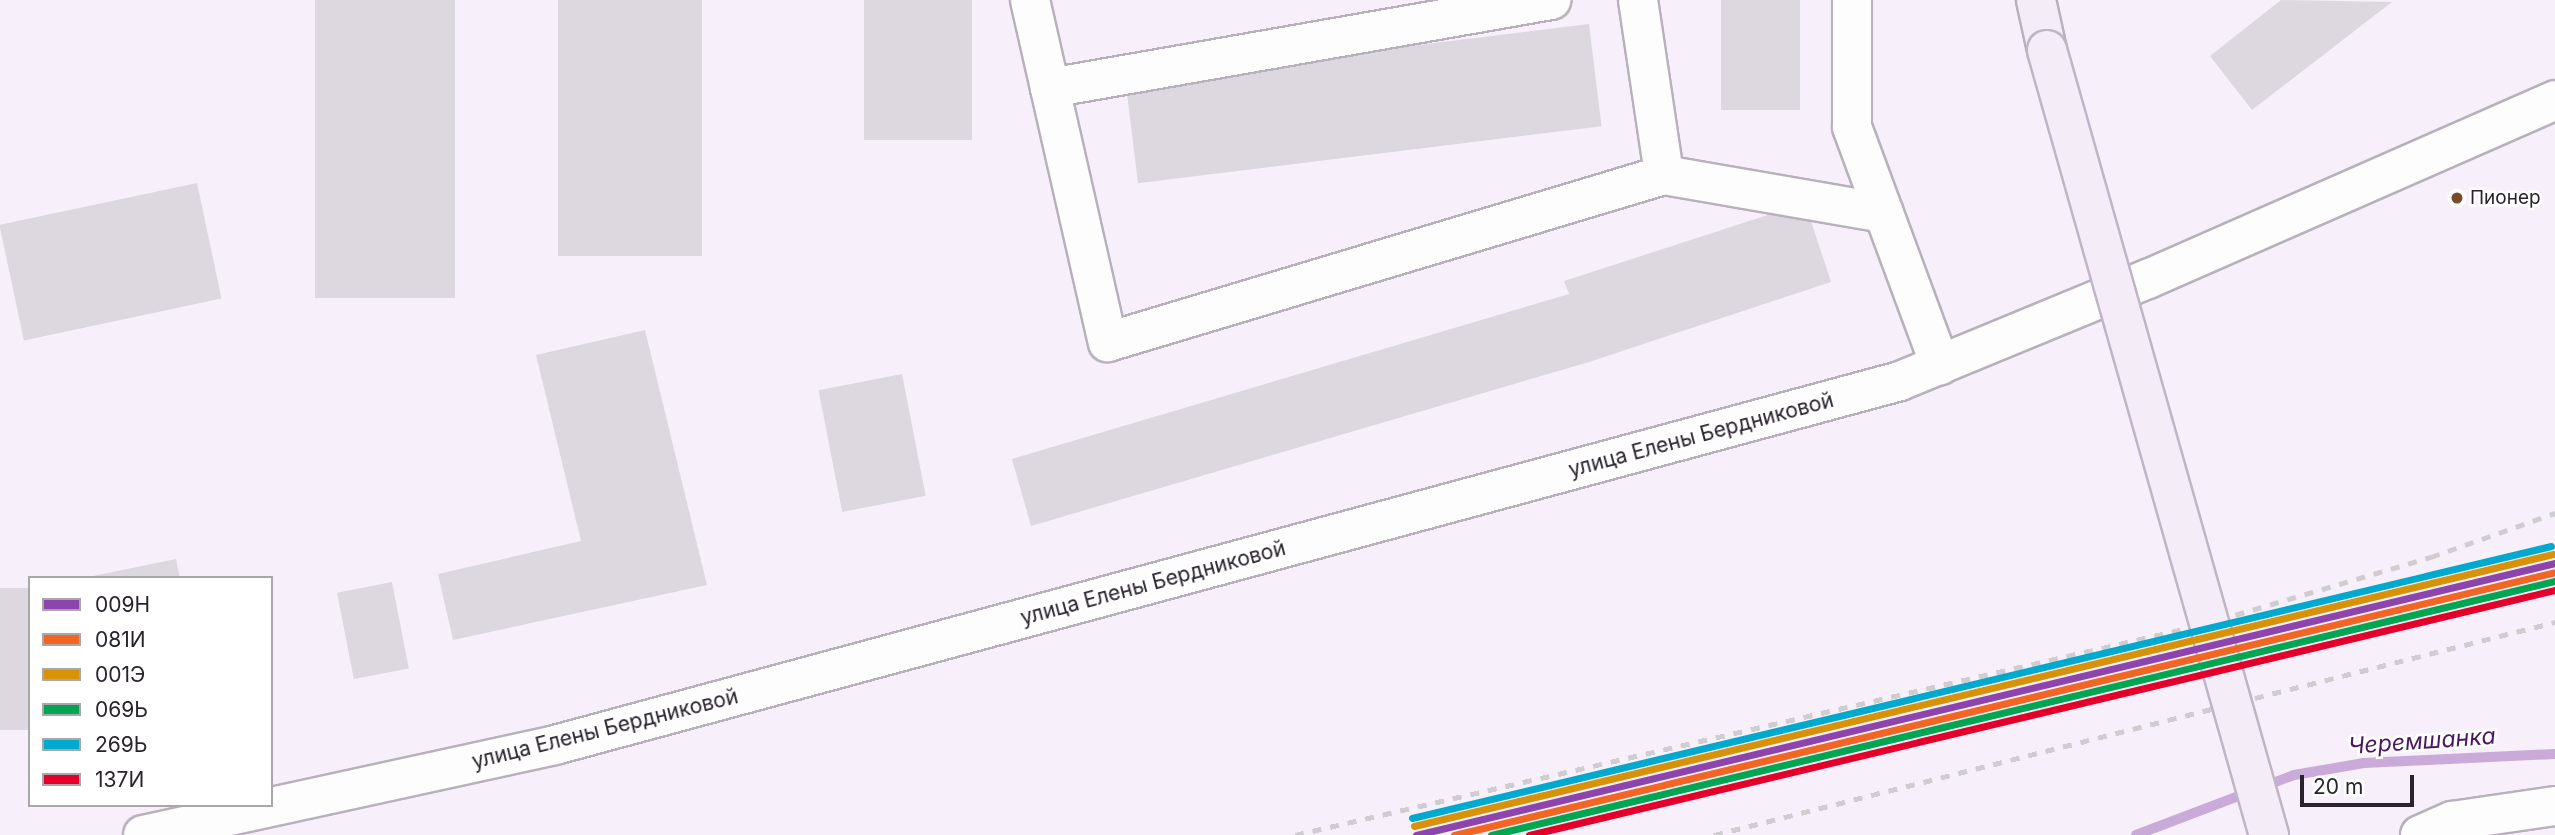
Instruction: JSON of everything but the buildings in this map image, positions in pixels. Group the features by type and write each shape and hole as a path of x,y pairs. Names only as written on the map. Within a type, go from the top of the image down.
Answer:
{"main road":[{"path":"2036,0 2047,50 2269,835"}],"street":[{"path":"1030,0 1108,342 1664,175 1884,213"},
{"path":"1050,88 1551,0"},
{"path":"1638,0 1664,175"},
{"path":"1852,0 1852,127 1940,365"},
{"name":"улица Елены Бердниковой","path":"273,807 555,745 1886,385 2148,279 2555,100"},
{"path":"2420,835 2452,821 2555,806"},
{"name":"улица Елены Бердниковой","path":"143,835 271,807"}],"waterway":[{"name":"Черемшанка","path":"2136,835 2294,775 2364,763 2555,754"}],"railway":[{"path":"1295,835 2201,625 2431,557 2555,513"},
{"path":"1714,835 2555,622"}],"transit line":[{"name":"269Ь","path":"1412,818 2551,546"},
{"name":"001Э","path":"1414,826 2553,554"},
{"name":"009Н","path":"1416,835 2555,563"},
{"name":"081И","path":"1454,835 2555,572"},
{"name":"069Ь","path":"1491,835 2555,581"},
{"name":"137И","path":"1529,835 2555,590"}],"place":[{"name":"Пионер","path":"2457,198"}]}
